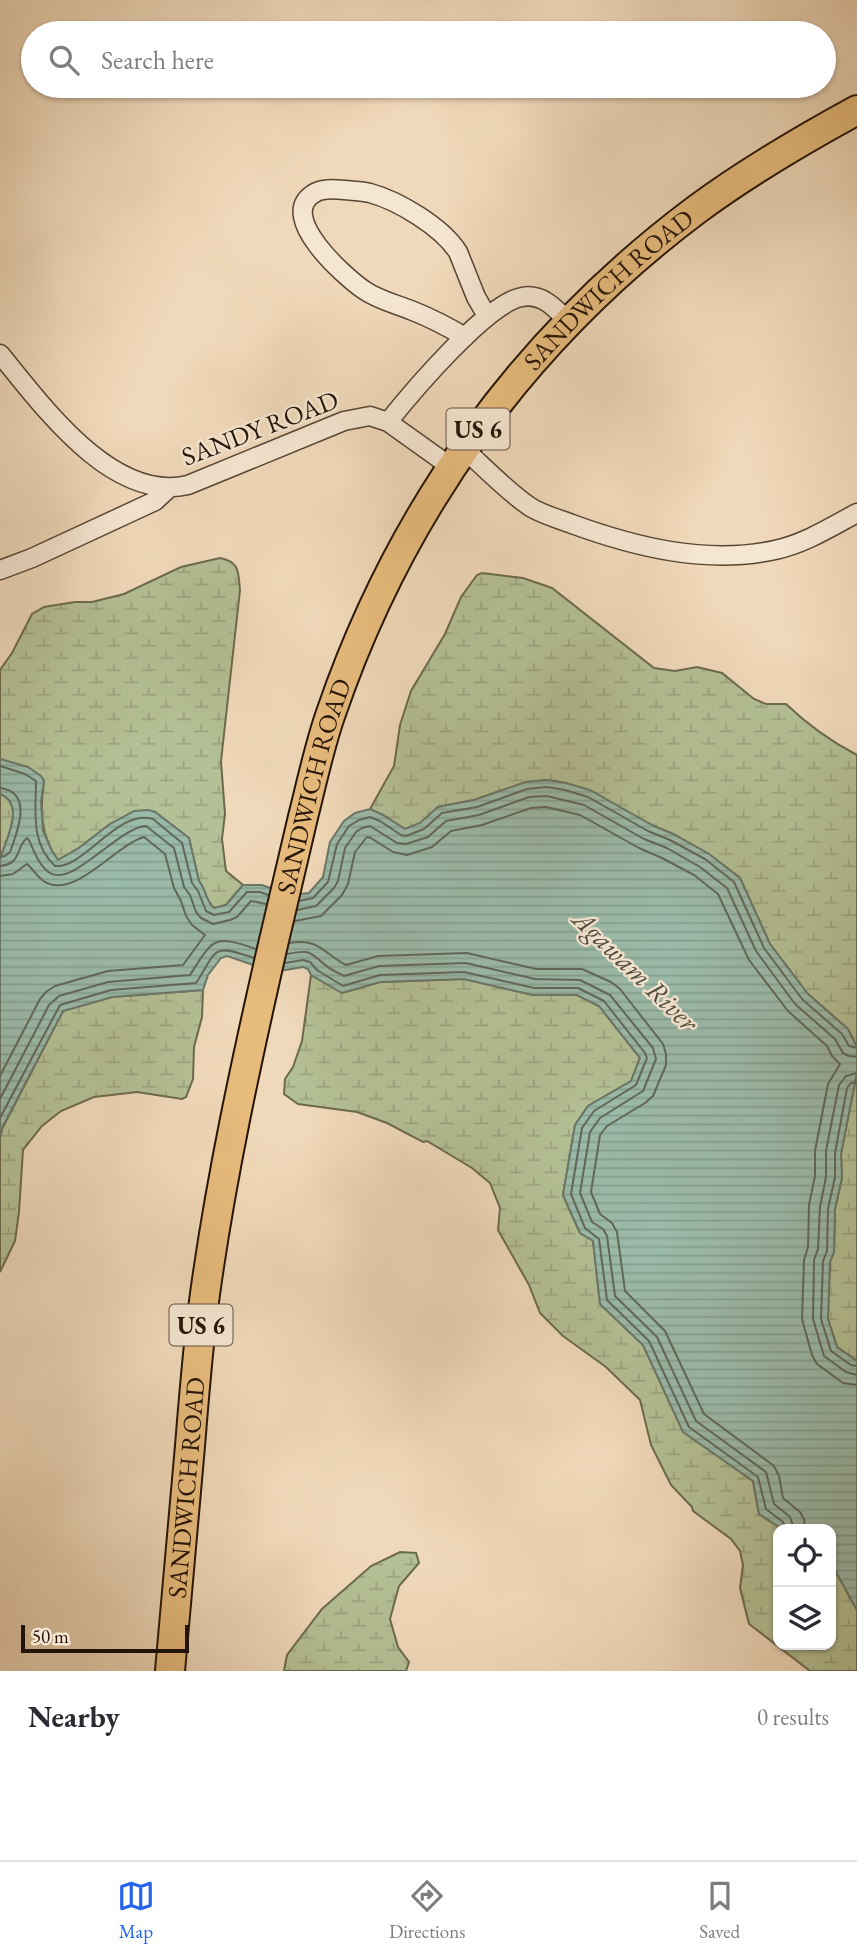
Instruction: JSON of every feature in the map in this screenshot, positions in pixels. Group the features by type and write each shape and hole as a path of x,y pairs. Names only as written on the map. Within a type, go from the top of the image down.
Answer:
{"main road":[{"name":"SANDWICH ROAD","path":"170,1671 204,1297 238,1104 264,983 320,751 341,685 400,554 458,458 537,354 618,273 699,208 771,160 856,113"}],"street":[{"path":"465,337 436,320 376,297 352,281 326,257 311,236 303,216 304,203 308,198 316,192 329,189 363,192 394,203 418,217 454,246 487,316"},
{"path":"388,422 465,337 501,306 524,296 536,297 548,302 568,321"},
{"name":"SANDY ROAD","path":"0,354 64,428 97,458 127,478 141,483 169,488 188,485 333,426 357,417 370,416 388,422 458,458 533,508 602,535 647,547 692,554 721,555 777,550 805,540 857,513"},
{"path":"0,570 155,502 169,488"}],"green space":[{"path":"220,558 235,565 240,590 221,761 225,814 222,839 226,871 243,885 226,905 214,908 199,881 189,838 155,812 148,810 110,824 58,860 48,841 43,822 44,780 0,759 0,670 32,614 44,607 92,602 124,594 181,567"},
{"path":"482,573 523,578 552,588 654,668 675,671 697,667 722,673 754,699 766,704 786,704 820,732 857,755 857,1047 848,1029 808,994 770,944 740,878 709,854 673,834 566,783 547,780 526,782 474,800 438,807 420,824 405,829 370,809 394,766 400,725 411,691 445,634 461,597 477,575"},
{"path":"0,794 8,799 13,814 0,859"},
{"path":"311,975 342,993 380,982 464,979 533,995 577,995 599,1006 640,1058 631,1081 588,1106 575,1125 563,1195 580,1233 593,1240 600,1304 643,1345 683,1431 753,1481 759,1514 774,1524 773,1642 749,1624 740,1588 743,1565 740,1551 731,1539 693,1511 671,1485 651,1445 640,1400 606,1367 563,1336 540,1313 529,1285 498,1230 500,1208 490,1183 472,1168 427,1141 423,1142 387,1123 357,1112 298,1104 284,1094 285,1079 293,1067 302,1041"},
{"path":"203,990 202,1017 194,1047 193,1079 186,1097 182,1099 137,1092 94,1097 61,1111 42,1126 23,1150 15,1241 0,1272 2,1129 63,1011 112,997"},
{"path":"857,1072 857,1361 837,1347 828,1319 835,1209 842,1178 841,1154"},
{"path":"400,1552 416,1553 419,1563 399,1586 390,1619 398,1647 409,1662 406,1671 284,1671 287,1655 322,1609 371,1566"},
{"path":"836,1572 857,1610 857,1671 810,1671 783,1650 836,1650"}],"water":[{"name":"Agawam River","path":"0,759 28,767 41,776 44,781 41,802 43,831 58,860 134,811 155,812 189,838 199,881 214,908 226,905 243,885 262,885 291,895 309,893 323,877 330,842 344,821 355,813 370,809 405,829 420,823 438,807 474,800 526,782 547,780 590,790 709,854 740,878 770,944 808,994 848,1029 857,1047 857,1072 841,1154 842,1178 835,1209 828,1319 837,1347 857,1361 857,1610 836,1572 836,1524 774,1524 759,1514 753,1481 683,1432 643,1345 600,1304 593,1241 580,1233 563,1195 575,1125 588,1106 631,1081 640,1058 599,1006 577,995 533,995 464,979 380,982 342,993 311,975 308,969 303,967 274,972 227,956 221,958 208,975 203,990 112,997 63,1011 2,1128 0,1138 0,859 13,814 8,799 0,794"}]}
